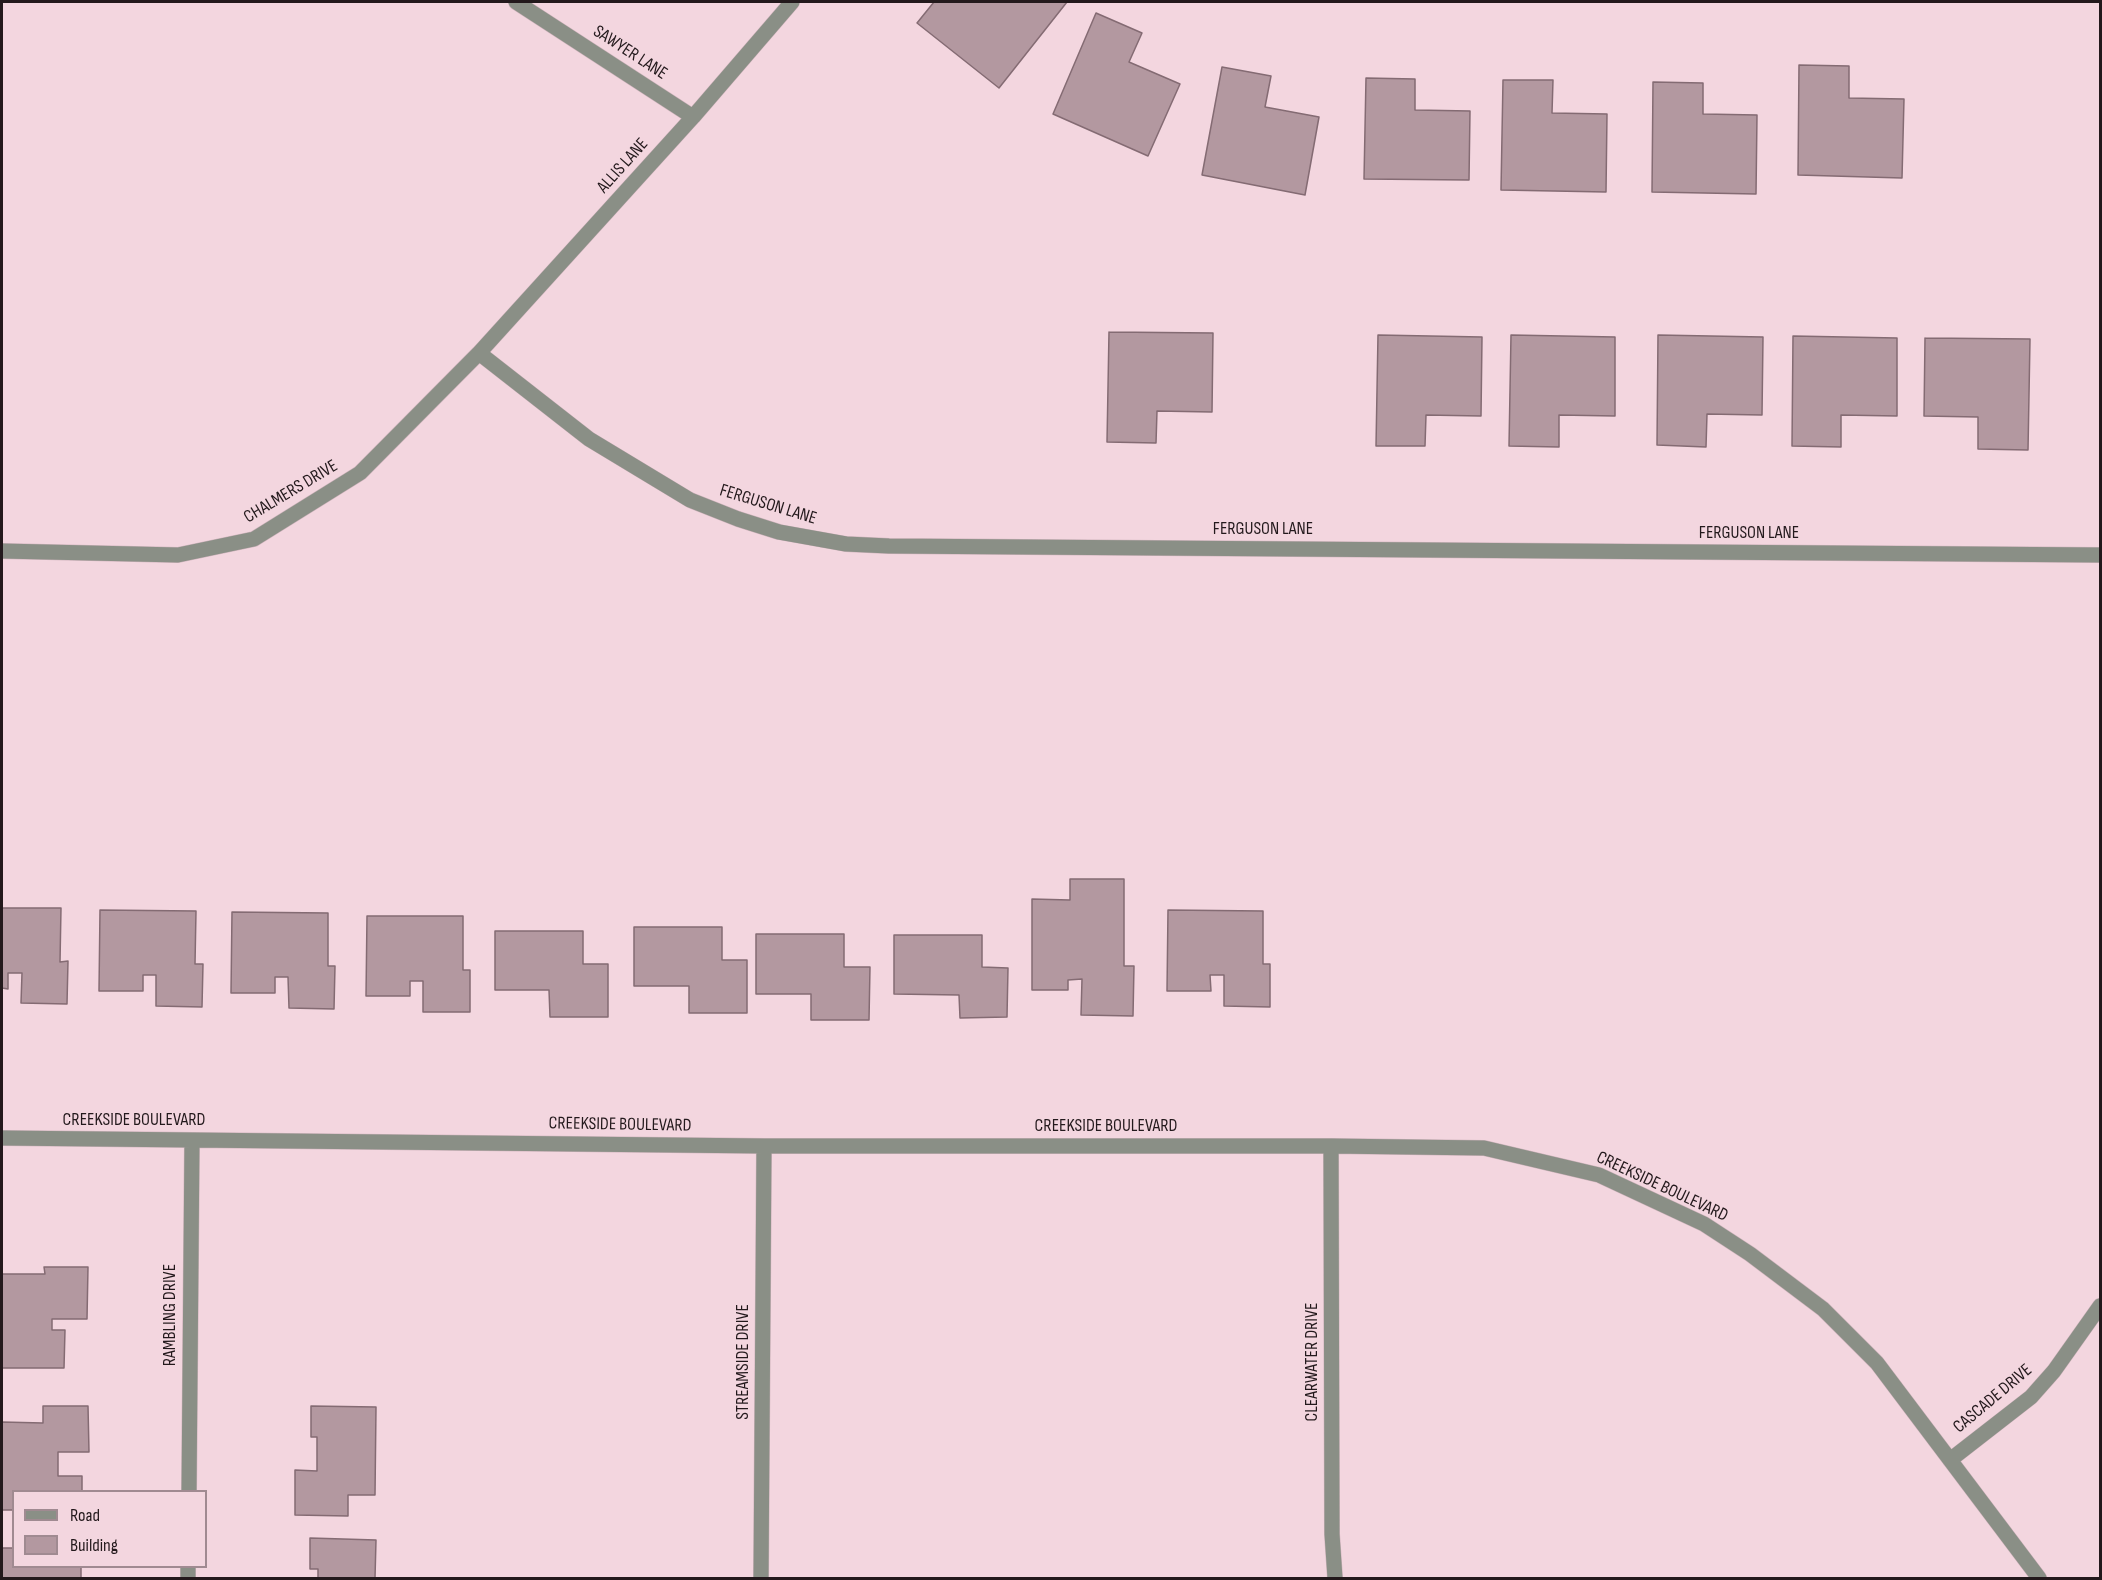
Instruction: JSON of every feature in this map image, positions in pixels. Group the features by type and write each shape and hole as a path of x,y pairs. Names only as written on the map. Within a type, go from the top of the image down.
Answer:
{"street":[{"name":"SAWYER LANE","path":"516,2 693,117"},
{"name":"ALLIS LANE","path":"479,353 693,117 792,2"},
{"name":"CHALMERS DRIVE","path":"2,551 178,555 254,539 360,473 479,353"},
{"name":"FERGUSON LANE","path":"479,353 589,439 690,500 779,532 846,544 2100,555"},
{"name":"CREEKSIDE BOULEVARD","path":"2,1138 764,1146 1484,1148 1599,1175 1704,1224 1750,1254 1823,1309 1877,1364 2039,1578"},
{"name":"RAMBLING DRIVE","path":"189,1490 192,1140"},
{"name":"STREAMSIDE DRIVE","path":"761,1578 764,1146"},
{"name":"CLEARWATER DRIVE","path":"1330,1146 1332,1534 1335,1578"},
{"name":"CASCADE DRIVE","path":"1950,1460 2031,1397 2054,1371 2100,1306"}],"building":[{"path":"934,2 1067,2 999,88 917,23"},
{"path":"1096,13 1142,33 1129,62 1180,84 1148,156 1053,114"},
{"path":"1799,65 1849,66 1849,98 1904,99 1902,178 1798,175"},
{"path":"1222,67 1271,76 1265,107 1319,117 1305,195 1202,175"},
{"path":"1366,78 1415,79 1415,110 1470,111 1469,180 1364,179"},
{"path":"1503,80 1553,80 1552,113 1607,114 1606,192 1501,190"},
{"path":"1653,82 1703,83 1703,114 1757,115 1756,194 1652,192"},
{"path":"1109,332 1213,333 1212,412 1157,411 1156,443 1107,442"},
{"path":"1378,335 1482,337 1481,416 1426,415 1425,446 1376,446"},
{"path":"1511,335 1615,337 1615,416 1559,415 1559,447 1509,446"},
{"path":"1658,335 1763,337 1762,415 1707,414 1706,447 1657,445"},
{"path":"1793,336 1897,338 1897,416 1841,415 1841,447 1792,446"},
{"path":"1925,338 2030,339 2028,450 1978,449 1978,417 1924,416"},
{"path":"1070,879 1124,879 1124,966 1134,966 1133,1016 1081,1015 1082,979 1068,980 1068,990 1032,990 1032,899 1070,900"},
{"path":"2,908 61,908 60,962 68,961 67,1004 21,1003 22,973 8,973 8,989 2,988"},
{"path":"100,910 196,911 195,964 203,964 202,1007 156,1006 156,975 143,975 143,991 99,991"},
{"path":"1168,910 1263,911 1263,964 1270,964 1270,1007 1224,1006 1224,975 1210,975 1211,991 1167,991"},
{"path":"232,912 328,913 328,966 335,966 334,1009 289,1008 288,977 275,977 275,993 231,993"},
{"path":"367,916 463,916 463,970 470,970 470,1012 423,1012 423,981 410,981 410,996 366,996"},
{"path":"634,927 722,927 722,960 747,960 747,1013 689,1013 689,986 634,986"},
{"path":"495,931 583,931 583,964 608,964 608,1017 550,1017 549,990 495,990"},
{"path":"756,934 844,934 844,967 870,967 869,1020 811,1020 811,994 756,994"},
{"path":"894,935 982,935 982,967 1008,968 1007,1017 960,1018 959,995 894,994"},
{"path":"44,1267 88,1267 87,1319 52,1319 52,1330 65,1330 64,1368 2,1368 2,1274 45,1274"},
{"path":"43,1406 88,1406 89,1452 58,1452 58,1476 82,1476 82,1490 12,1490 12,1510 2,1510 2,1422 43,1423"},
{"path":"311,1406 376,1407 375,1495 348,1495 348,1516 295,1515 295,1470 317,1471 317,1437 311,1437"},
{"path":"310,1538 376,1540 375,1578 318,1578 318,1569 310,1569"},
{"path":"2,1548 12,1548 12,1568 81,1568 81,1578 2,1578"}]}
